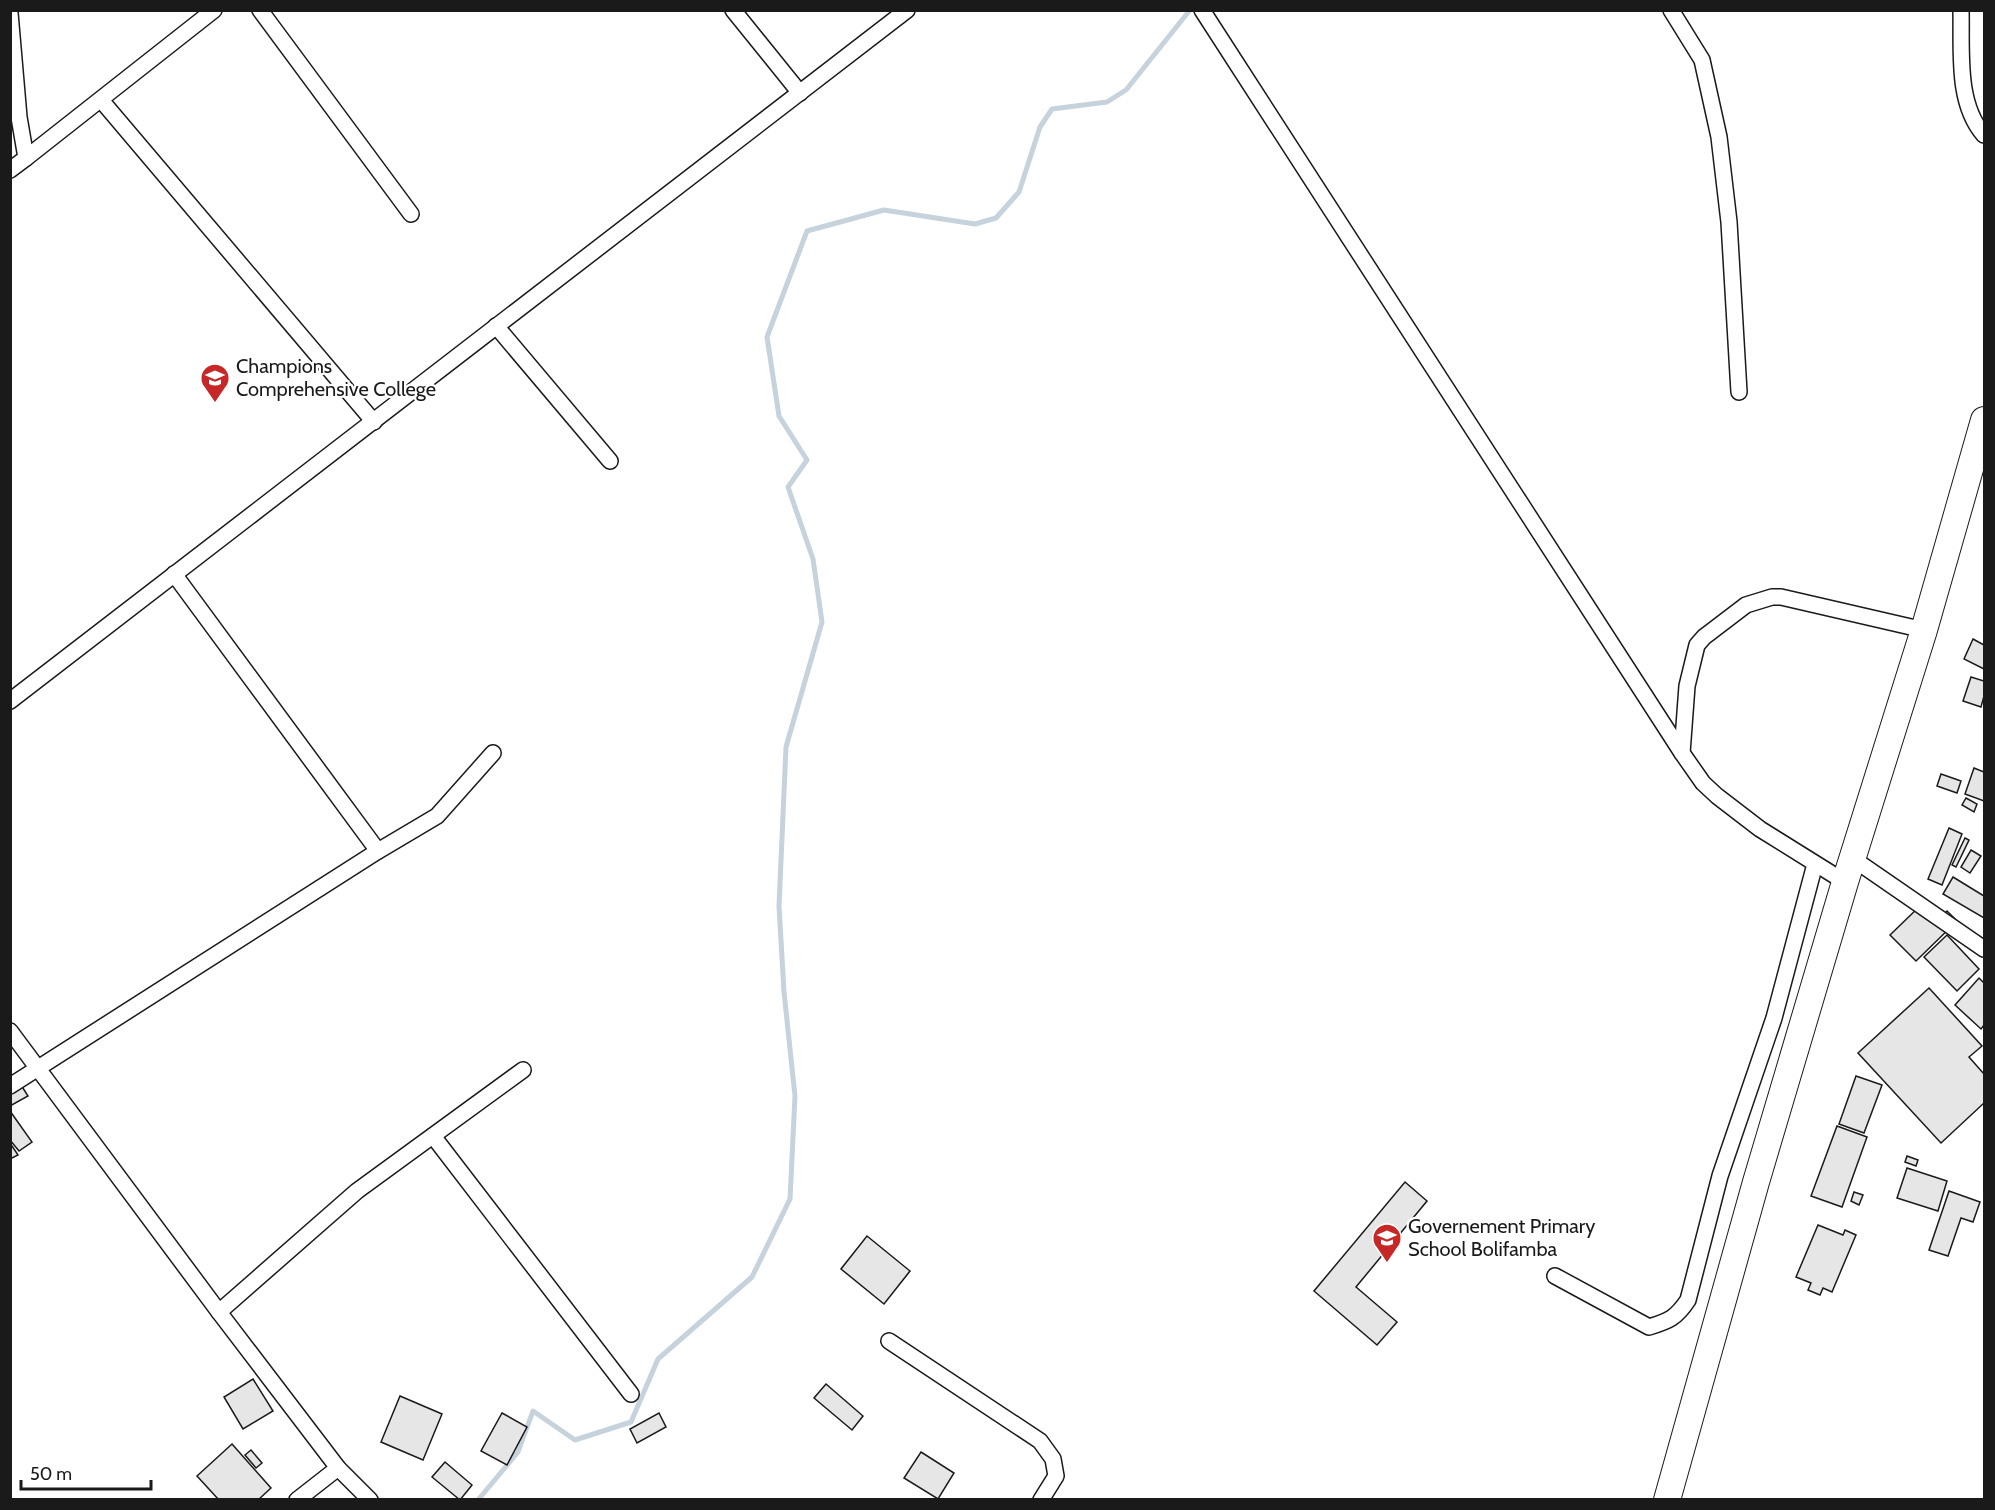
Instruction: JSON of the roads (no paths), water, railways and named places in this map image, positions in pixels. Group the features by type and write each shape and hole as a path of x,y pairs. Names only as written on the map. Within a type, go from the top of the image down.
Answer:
{"highway":[{"path":"1667,1500 1756,1182 1848,870 1924,630 1977,478 1984,420"}],"street":[{"path":"10,170 214,10"},
{"path":"260,10 411,214"},
{"path":"733,10 800,93"},
{"path":"10,701 908,10"},
{"path":"1202,10 1703,783 1760,830 1815,864 1848,870 1984,949"},
{"path":"1671,10 1702,60 1719,136 1729,222 1739,392"},
{"path":"1961,10 1964,83 1971,112 1977,127 1984,135"},
{"path":"10,13 19,117 26,158"},
{"path":"101,100 374,422"},
{"path":"496,326 610,461"},
{"path":"174,574 378,851"},
{"path":"1682,753 1687,686 1697,645 1746,605 1772,597 1781,597 1924,630"},
{"path":"10,1086 378,851 437,816 493,753"},
{"path":"1555,1276 1649,1327 1668,1322 1680,1313 1688,1300 1720,1176 1774,1018 1815,864"},
{"path":"10,1031 338,1468 370,1500"},
{"path":"219,1312 339,1205 523,1070"},
{"path":"433,1136 631,1395"},
{"path":"889,1341 1040,1441 1053,1459 1056,1476 1041,1500"},
{"path":"297,1500 338,1468"}],"waterway":[{"path":"478,1500 518,1452 533,1411 575,1440 631,1422 658,1359 752,1277 790,1199 795,1096 784,992 779,906 786,747 822,622 813,559 788,487 807,460 779,416 767,337 807,231 884,210 975,224 996,218 1019,192 1040,127 1052,109 1107,102 1126,90 1190,10"}],"place":[{"name":"Champions Comprehensive College","path":"215,404"},
{"name":"Governement Primary School Bolifamba","path":"1387,1264"}]}
